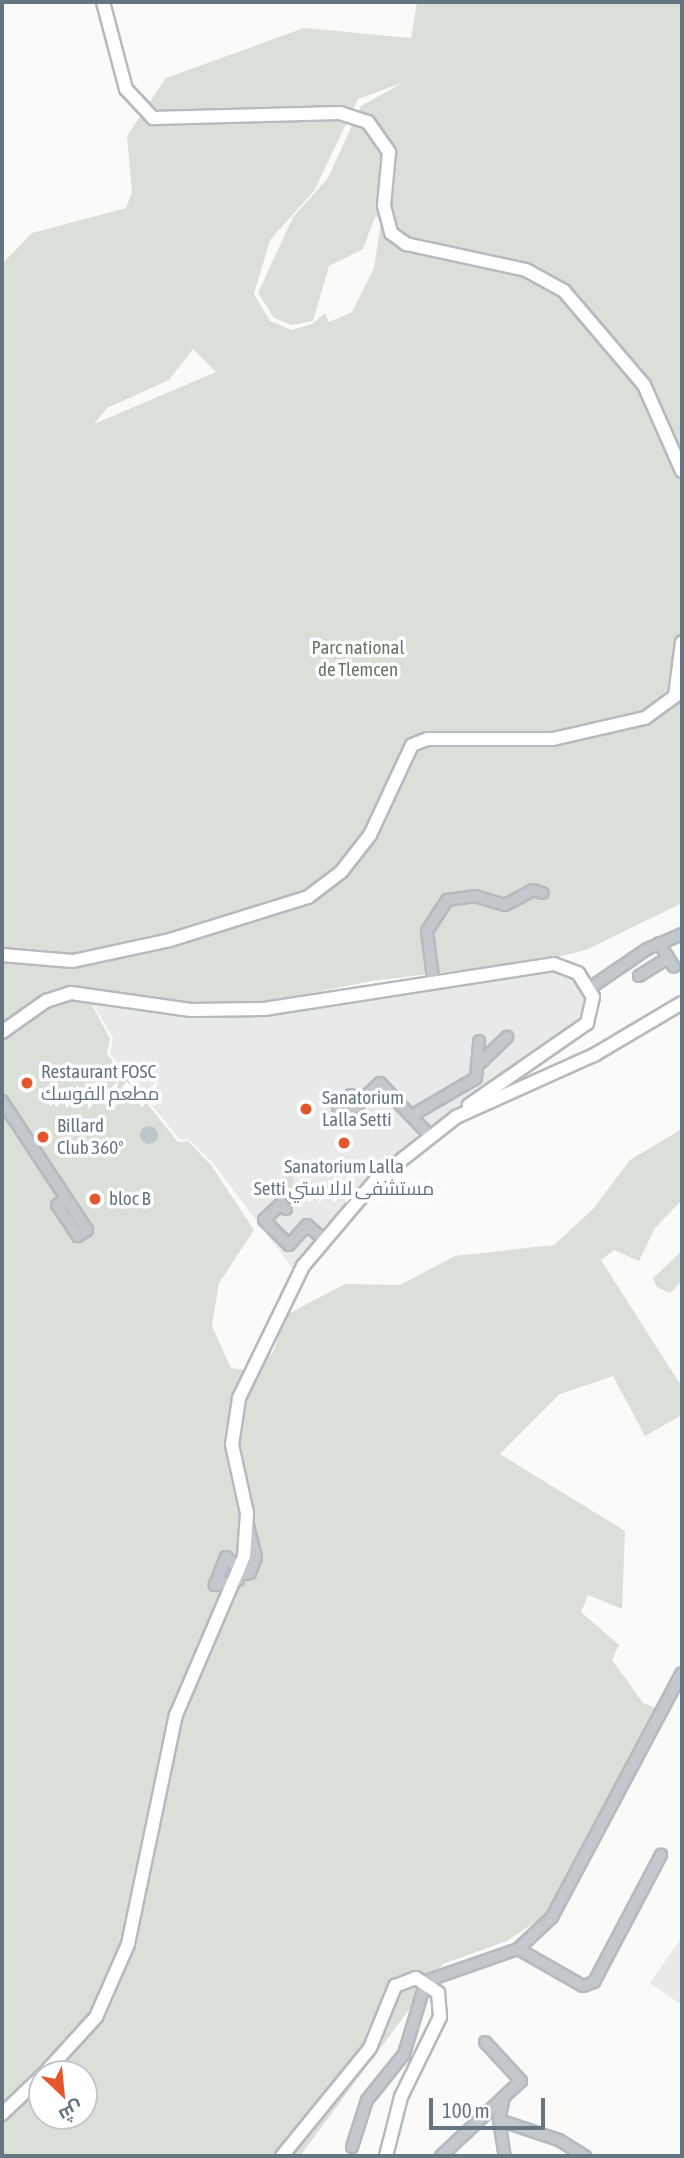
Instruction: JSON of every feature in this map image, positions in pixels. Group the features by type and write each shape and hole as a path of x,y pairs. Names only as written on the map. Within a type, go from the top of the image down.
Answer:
{"main road":[{"path":"103,2 126,89 153,118 177,122 340,113 368,122 389,152 384,206 391,233 406,244 526,270 564,291 644,385 682,471"},
{"path":"2,955 73,961 170,940 308,897 341,872 370,835 412,745 428,739 553,739 645,718 675,696 682,642"},
{"path":"2,1032 46,1001 71,993 178,1009 264,1009 433,978 554,964 578,973 590,988 592,1014 580,1030 429,1135 376,1180 323,1240 265,1333 239,1398 232,1446 247,1521 240,1575 176,1715 154,1842 122,1960 96,2017 57,2060"},
{"path":"456,1117 594,1055 682,1003"},
{"path":"282,2156 370,2048 395,1986 426,1981 439,1993 440,2017 401,2097 386,2156"},
{"path":"2,2114 28,2089"}],"street":[{"path":"433,978 427,931 447,900 475,896 505,905 533,890 543,893"},
{"path":"590,988 659,943 682,934"},
{"path":"639,976 671,963 659,943"},
{"path":"477,1066 507,1037"},
{"path":"411,1116 476,1077 479,1041"},
{"path":"359,1103 380,1083 429,1135"},
{"path":"2,1101 66,1199"},
{"path":"286,1209 281,1204 264,1220 289,1245 307,1225 323,1240"},
{"path":"352,2147 367,2100 404,2054 426,1981 518,1949 552,1917 682,1673"},
{"path":"518,1949 583,1986 594,1982 661,1855"},
{"path":"441,2156 521,2081 485,2042"},
{"path":"504,2097 499,2120 505,2156"},
{"path":"499,2120 559,2140 585,2156"}],"shaded area":[{"name":"Sanatorium Lalla Setti","path":"555,968 573,976 585,995 579,1024 431,1129 341,1212 293,1269 213,1163 189,1140 179,1139 110,1054 113,1038 92,1002 193,1014"},
{"path":"149,1126 155,1129 158,1135 155,1141 149,1144 143,1141 140,1135 143,1129"},
{"path":"682,1937 682,2005 650,1983"}],"green space":[{"name":"Parc national de Tlemcen","path":"417,2 682,2 682,903 586,950 545,960 372,981 261,1003 199,1005 86,993 110,1039 107,1054 178,1142 188,1141 211,1165 254,1230 219,1283 212,1326 231,1368 256,1371 273,1352 286,1315 345,1284 400,1285 455,1256 554,1245 593,1209 630,1160 682,1129 682,1200 655,1228 639,1261 614,1250 601,1260 682,1387 682,1415 645,1436 613,1376 560,1394 500,1454 625,1531 622,1609 588,1595 581,1612 619,1645 612,1660 643,1703 658,1709 548,1913 507,1941 443,1964 300,2156 2,2156 2,264 32,233 126,208 132,192 127,136 166,78 304,28 411,38","holes":["404,82 361,106 328,178 293,217 258,293 274,318 292,325 313,321 329,266 363,249 375,217 382,216 374,268 352,312 329,322 325,313 312,324 292,330 270,321 254,294 270,240 314,191 358,99","193,349 216,372 94,424 107,408 169,380"]},
{"path":"290,1163 295,1190 293,1198 285,1182"},
{"path":"682,1251 682,1281 670,1293 657,1287 653,1278"}],"place":[{"name":"Restaurant FOSC مطعم الفوسك","path":"27,1083"},
{"name":"Sanatorium Lalla Setti","path":"306,1109"},
{"name":"Billard Club 360°","path":"43,1137"},
{"name":"Sanatorium Lalla Setti مستشفى لالا ستي","path":"344,1143"},
{"name":"bloc B","path":"95,1199"}]}
